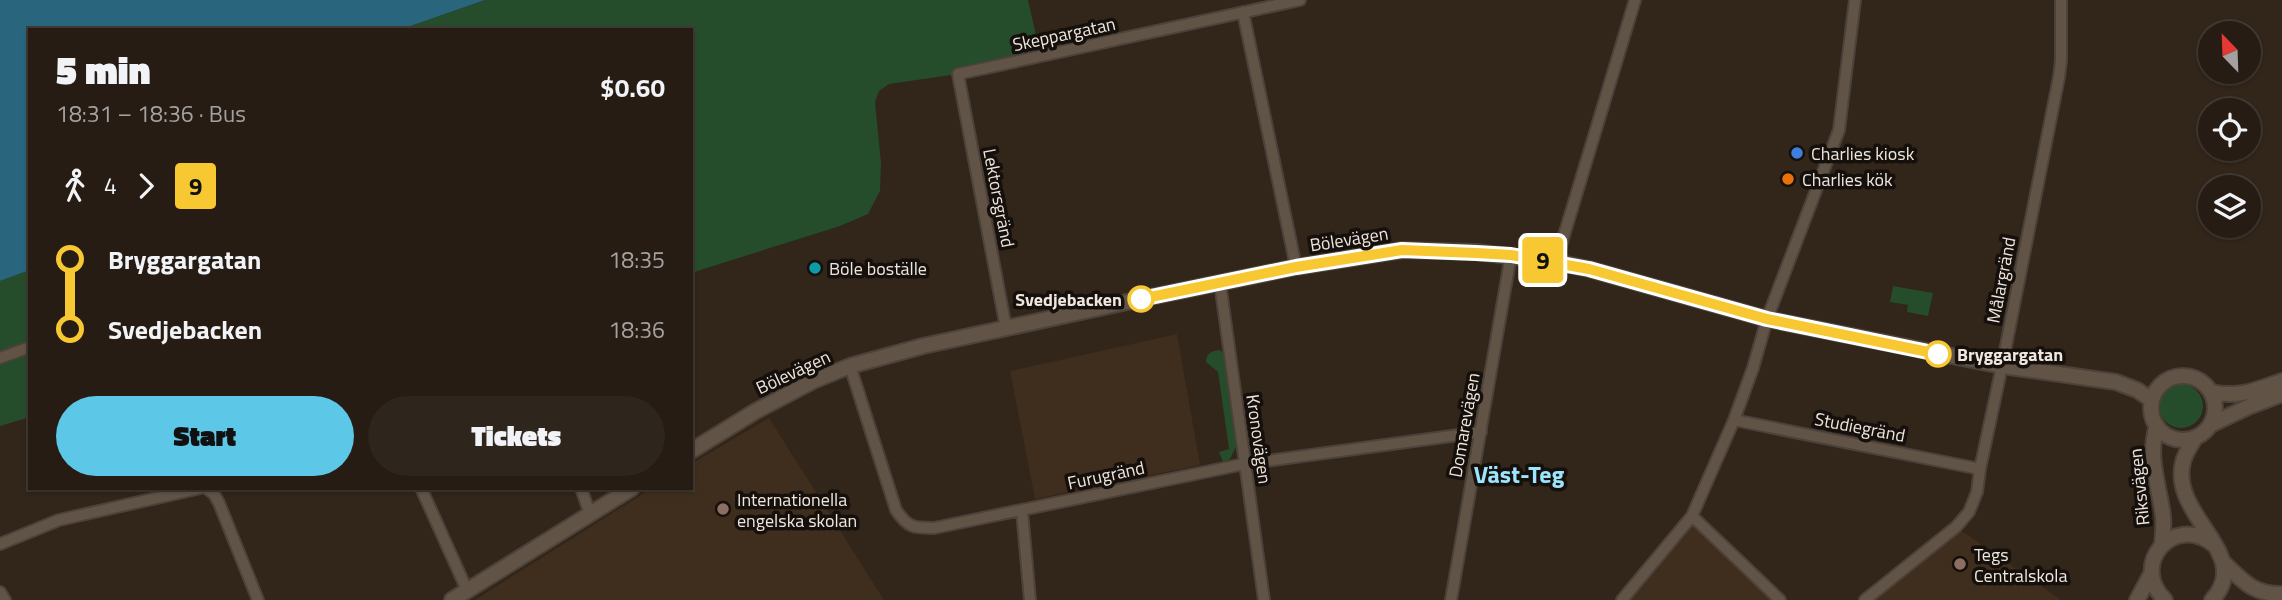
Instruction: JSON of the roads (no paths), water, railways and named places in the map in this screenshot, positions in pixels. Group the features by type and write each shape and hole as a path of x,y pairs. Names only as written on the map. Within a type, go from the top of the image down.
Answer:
{"street":[{"name":"Skeppargatan","path":"958,74 1300,0"},
{"path":"1556,262 1635,0"},
{"path":"1622,600 1692,516 1734,420 1767,319 1839,130 1855,0"},
{"name":"Målargränd","path":"1865,600 1956,527 1969,512 1977,492 2059,77 2061,0"},
{"path":"1243,12 1296,267"},
{"name":"Lektorsgränd","path":"958,74 1006,328"},
{"name":"Bölevägen","path":"693,450 756,411 813,381 850,366 923,346 1296,267 1402,250 1511,255 1556,262 1767,319 2002,366 2116,382 2137,390 2152,400"},
{"name":"Domarevägen","path":"1451,600 1511,255"},
{"name":"Kronovägen","path":"1220,283 1264,600"},
{"path":"0,358 28,348"},
{"name":"Furugränd","path":"850,366 896,510 903,521 915,528 934,528 1022,511 1244,464 1481,432"},
{"path":"2195,438 2178,440 2157,426 2153,418 2152,400 2162,384 2179,377 2197,380 2211,392 2228,396 2282,381"},
{"path":"2210,425 2215,405 2211,392"},
{"path":"2282,394 2210,425 2195,438 2182,464 2187,498 2224,563 2248,586 2269,594 2282,594"},
{"name":"Studiegränd","path":"1734,420 1980,469"},
{"name":"Riksvägen","path":"2157,426 2152,457 2163,518 2162,545"},
{"path":"0,544 59,520 194,490"},
{"path":"207,490 214,494 219,503 258,600"},
{"path":"422,490 467,590"},
{"path":"581,490 590,514"},
{"path":"452,600 629,490"},
{"path":"1022,511 1030,600"},
{"path":"1692,516 1780,600"},
{"name":"Riksvägen","path":"2137,600 2151,574 2152,561 2162,545 2175,537 2190,534 2204,538 2216,547"},
{"path":"2212,600 2223,584 2224,563"},
{"path":"2151,574 2155,588 2165,600"},
{"path":"0,592 5,600"}],"water":[{"path":"0,0 485,0 405,28 28,28 28,271 0,281"}],"place":[{"name":"Charlies kiosk","path":"1797,153"},
{"name":"Charlies kök","path":"1788,179"},
{"name":"Böle boställe","path":"815,268"},
{"name":"Svedjebacken","path":"1141,299"},
{"name":"Bryggargatan","path":"1938,354"},
{"name":"Internationella engelska skolan","path":"723,509"},
{"name":"Tegs Centralskola","path":"1960,564"}],"district":[{"name":"Väst-Teg","path":"1519,474"}]}
